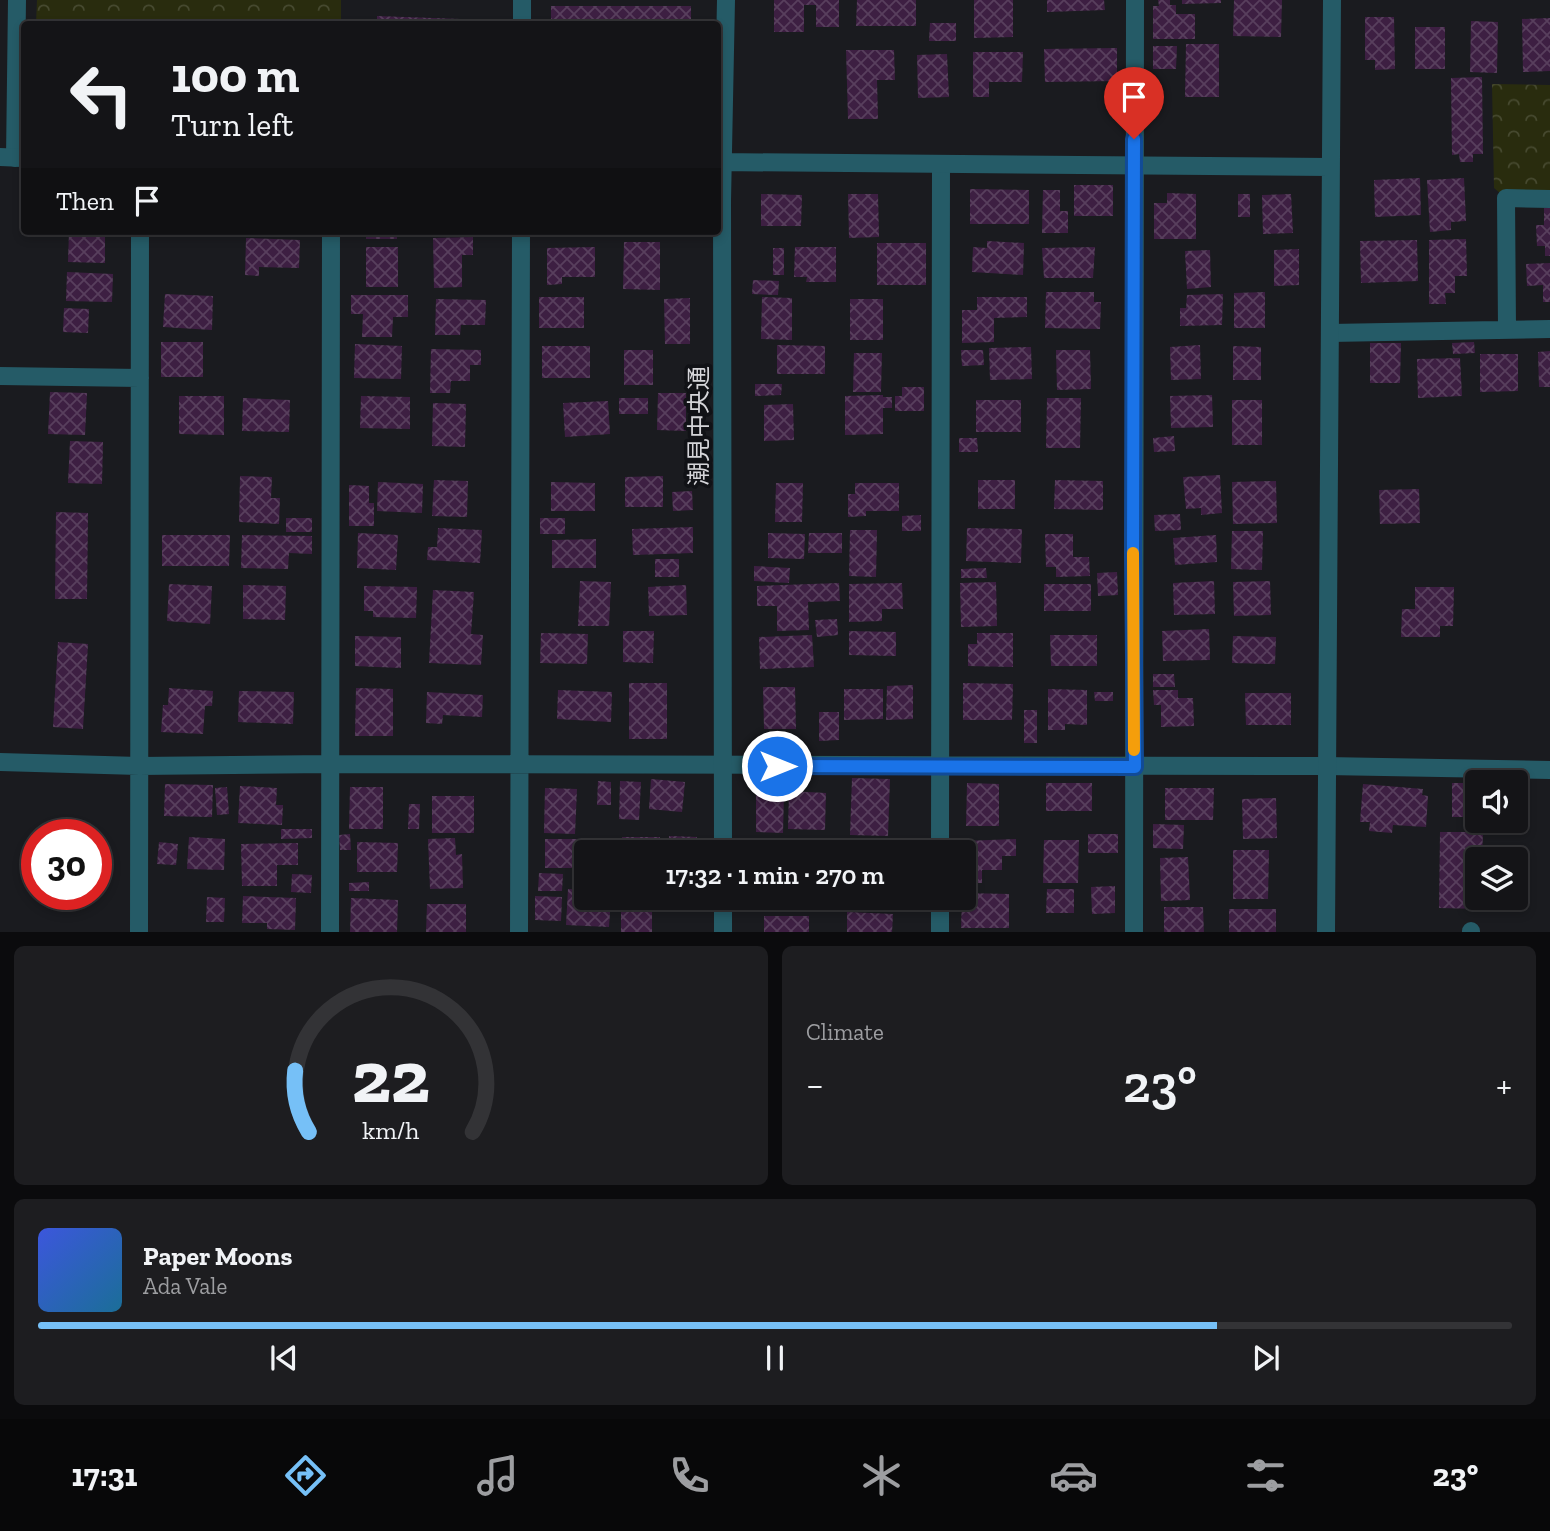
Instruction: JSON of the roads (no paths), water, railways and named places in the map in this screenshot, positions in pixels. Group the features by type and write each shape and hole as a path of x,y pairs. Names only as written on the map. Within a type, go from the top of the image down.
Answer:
{"street":[{"path":"13,158 17,0"},
{"path":"522,0 522,21"},
{"name":"潮見中央通","path":"721,135 726,0"},
{"path":"1134,932 1135,0"},
{"path":"1326,932 1332,0"},
{"path":"721,162 1329,167"},
{"path":"940,840 941,165"},
{"path":"1507,328 1506,198 1550,199"},
{"path":"139,932 140,235"},
{"path":"330,932 331,235"},
{"path":"519,932 521,235"},
{"name":"潮見中央通","path":"720,235 723,840"},
{"path":"1330,333 1550,329"},
{"path":"0,376 140,377"},
{"path":"0,762 139,766 1326,766 1550,770"},
{"path":"723,910 723,932"},
{"path":"940,910 940,932"}]}
